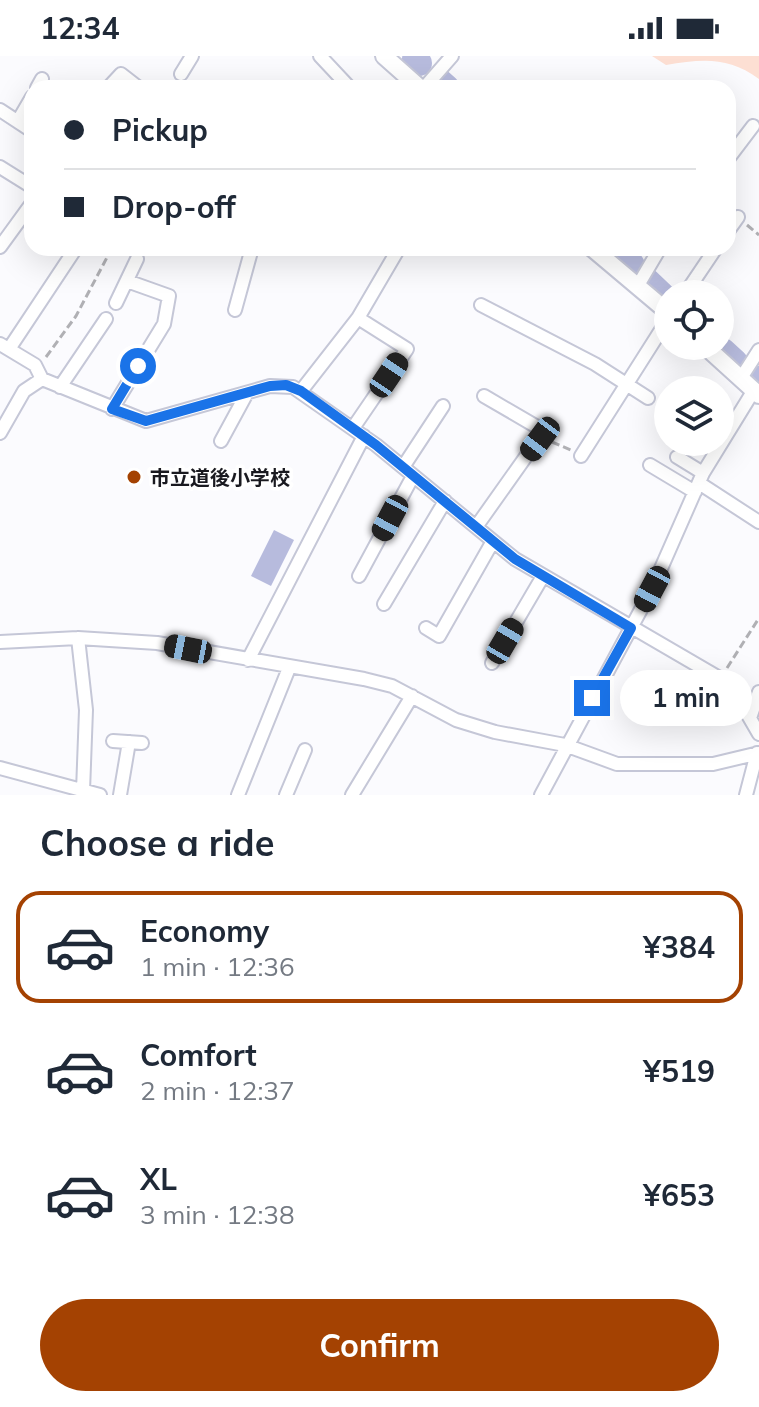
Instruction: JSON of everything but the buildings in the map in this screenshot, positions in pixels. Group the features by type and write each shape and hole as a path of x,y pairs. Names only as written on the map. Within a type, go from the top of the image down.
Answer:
{"main road":[{"path":"384,56 412,80"},
{"path":"601,256 654,301"},
{"path":"721,360 757,393"}],"street":[{"path":"181,74 192,56"},
{"path":"320,56 342,80"},
{"path":"430,80 452,56"},
{"path":"0,110 24,125"},
{"path":"18,121 24,111"},
{"path":"736,142 749,131 759,143"},
{"path":"0,167 24,182"},
{"path":"0,247 24,214"},
{"path":"70,256 4,346 39,374 60,387 146,421 279,385 301,391 359,432 493,541 543,576 721,679 759,734"},
{"path":"235,310 250,256"},
{"path":"301,391 358,318 394,256"},
{"path":"637,287 655,256"},
{"path":"694,280 711,256"},
{"path":"116,303 137,259"},
{"path":"112,409 164,324 169,296 127,281"},
{"path":"481,305 648,398"},
{"path":"248,660 359,432 407,349 358,318"},
{"path":"60,387 106,319"},
{"path":"98,331 111,338"},
{"path":"581,456 654,341"},
{"path":"741,378 759,350"},
{"path":"0,433 24,391 39,374"},
{"path":"221,441 247,393"},
{"path":"541,795 565,745 631,628 699,482 757,393"},
{"path":"476,527 544,431 484,396"},
{"path":"359,576 361,558 443,406"},
{"path":"677,457 699,482"},
{"path":"650,465 699,482 759,522"},
{"path":"384,604 445,501"},
{"path":"426,628 439,636 449,605 493,541"},
{"path":"492,663 543,576"},
{"path":"78,638 86,710 83,791"},
{"path":"0,642 78,638 157,643 378,683 412,696 456,720 495,732 565,745 617,764 713,764 758,753 746,795"},
{"path":"238,795 289,668"},
{"path":"750,718 759,692"},
{"path":"352,795 412,696"},
{"path":"113,741 135,742 120,795"},
{"path":"286,795 305,750"},
{"path":"0,768 100,795"}],"path":[{"path":"39,374 76,316 108,256"},
{"path":"540,439 581,456"},
{"path":"721,679 759,618"}],"shaded area":[{"path":"652,56 759,56 759,79 725,63 691,61 666,65"}],"water":[{"path":"274,530 294,540 271,586 251,576"}],"waterway":[{"path":"415,59 419,63"},
{"path":"625,256 632,265"},
{"path":"645,279 654,288"},
{"path":"752,377 759,383"}],"place":[{"name":"市立道後小学校","path":"134,477"}],"route":[{"path":"138,366 112,409 146,421 270,386 286,385 301,391 376,445 515,559 631,628 592,698"}]}
